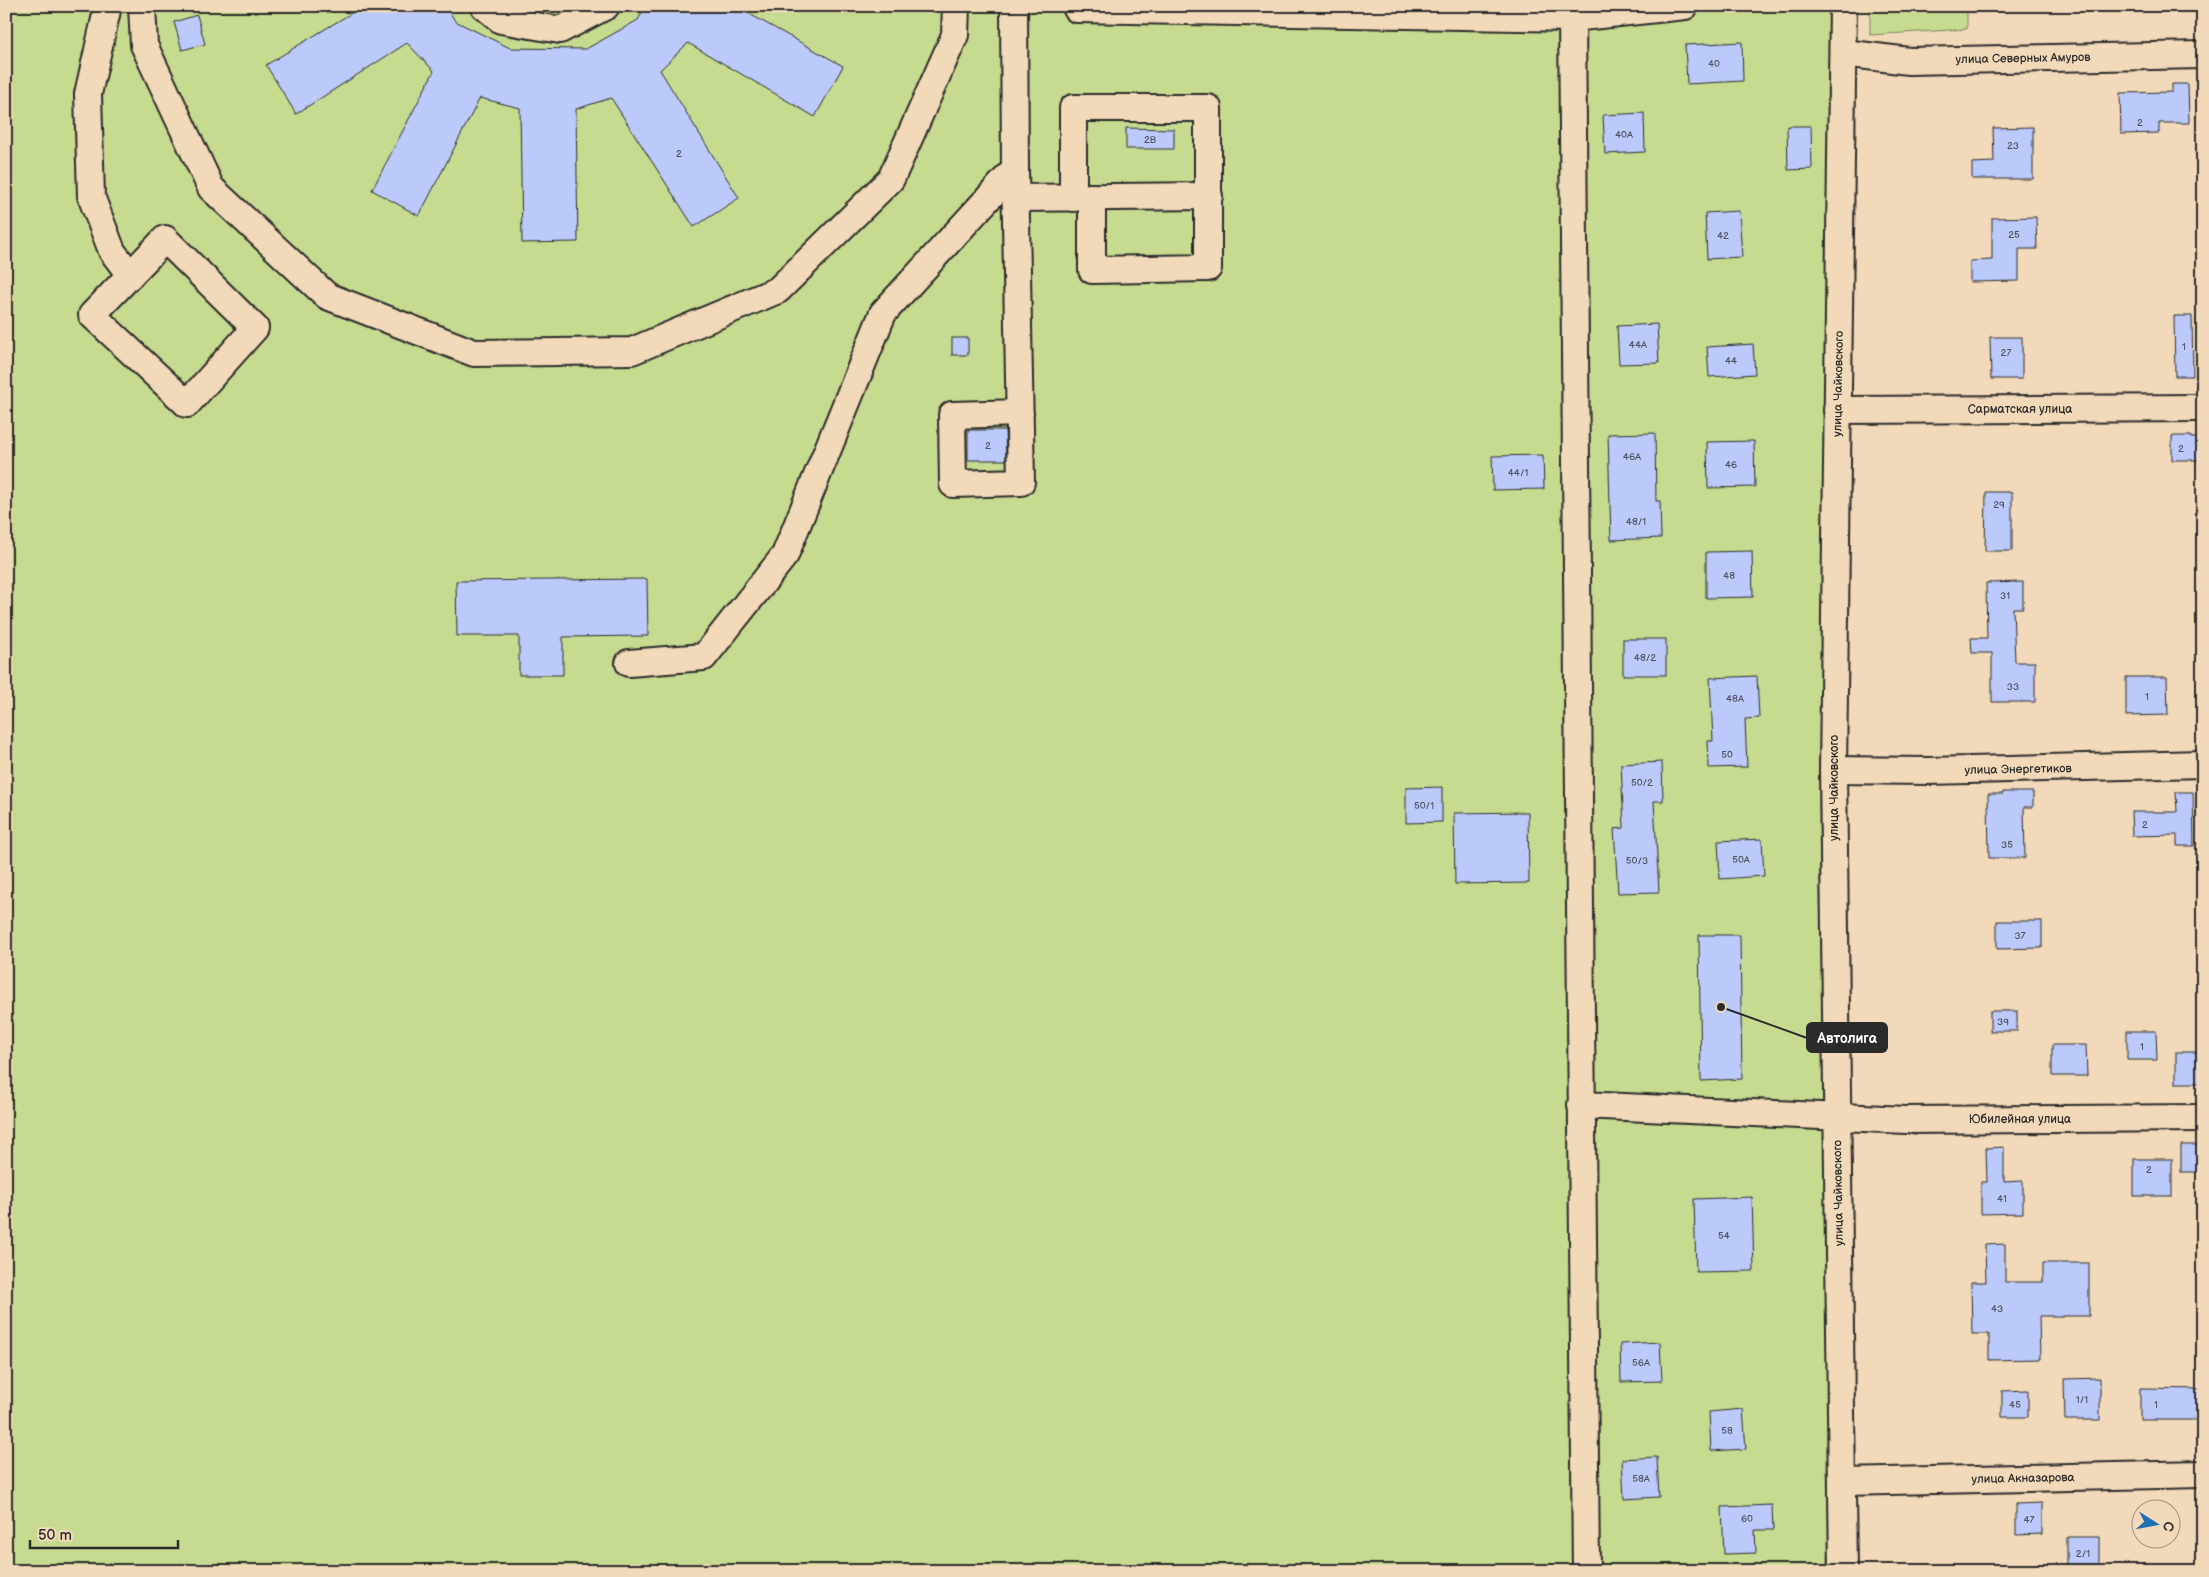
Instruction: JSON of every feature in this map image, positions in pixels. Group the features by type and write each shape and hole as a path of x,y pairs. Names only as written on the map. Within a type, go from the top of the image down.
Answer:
{"street":[{"path":"108,6 88,94 92,196 112,251 130,275"},
{"path":"142,6 144,45 211,188 327,296 474,353 632,351 778,290 891,180 955,34 956,6"},
{"path":"484,6 501,20 560,30 606,6"},
{"path":"1014,6 1020,413"},
{"path":"1077,9 1572,18 1685,6"},
{"name":"улица Чайковского","path":"1842,6 1843,53 1833,770 1843,1571"},
{"path":"1572,18 1586,1571"},
{"name":"улица Северных Амуров","path":"1843,53 1909,61 2203,55"},
{"path":"1073,108 1208,108 1209,196 1208,268 1092,270 1073,108"},
{"path":"629,663 704,657 779,563 785,555 883,313 1015,170"},
{"path":"1017,198 1209,196"},
{"path":"165,239 255,328 187,404 92,315 130,275 165,239"},
{"name":"Сарматская улица","path":"1837,410 2203,408"},
{"name":"улица Энергетиков","path":"1833,770 1937,771 2203,764"},
{"name":"Юбилейная улица","path":"1582,1105 1906,1120 2203,1118"},
{"name":"улица Акназарова","path":"1843,1482 2203,1474"}],"green space":[{"path":"6,6 1831,6 1819,805 1829,1515 1828,1571 6,1571"},
{"path":"1870,6 1967,6 1967,29 1870,35"}],"building":[{"path":"363,6 446,6 455,21 510,48 586,49 638,20 645,6 735,6 843,66 815,117 688,43 660,70 739,198 694,227 611,98 576,109 578,242 522,243 520,108 480,98 419,216 372,190 434,71 407,43 296,114 266,65"},
{"path":"197,15 205,44 182,50 174,22"},
{"path":"1742,42 1743,81 1687,84 1685,45"},
{"path":"2172,84 2188,84 2189,123 2159,123 2159,133 2121,134 2120,93 2172,92"},
{"path":"1644,113 1645,152 1605,154 1603,115"},
{"path":"1787,126 1811,126 1812,169 1788,170"},
{"path":"2033,127 2033,179 1972,179 1972,163 1994,162 1993,128"},
{"path":"1126,128 1174,129 1174,149 1126,149"},
{"path":"1739,211 1742,257 1707,259 1705,213"},
{"path":"2036,217 2037,249 2019,249 2019,281 1970,282 1970,261 1992,260 1992,218"},
{"path":"2174,316 2192,316 2193,376 2175,376"},
{"path":"1657,324 1659,363 1619,364 1617,326"},
{"path":"1990,337 2022,337 2022,379 1991,379"},
{"path":"952,338 968,338 968,355 952,355"},
{"path":"1753,344 1755,374 1709,377 1707,347"},
{"path":"968,430 1005,430 1006,460 968,460"},
{"path":"1655,433 1656,501 1660,501 1661,538 1611,540 1608,434"},
{"path":"2172,436 2203,438 2203,460 2172,460"},
{"path":"1754,441 1755,487 1708,488 1707,442"},
{"path":"1543,455 1544,489 1493,490 1492,456"},
{"path":"1986,492 2012,492 2012,551 1985,551"},
{"path":"1752,551 1753,597 1706,598 1706,552"},
{"path":"647,579 648,636 563,637 563,675 519,675 519,636 457,636 456,581"},
{"path":"2023,582 2023,608 2013,608 2015,662 2035,662 2035,702 1992,702 1992,653 1972,653 1971,638 1987,638 1986,583"},
{"path":"1623,639 1666,639 1666,675 1623,675"},
{"path":"1757,676 1759,718 1745,719 1747,767 1709,768 1708,741 1713,741 1710,678"},
{"path":"2126,677 2167,677 2168,715 2126,716"},
{"path":"1662,762 1663,801 1654,801 1659,892 1618,893 1614,829 1624,828 1621,764"},
{"path":"1442,787 1442,822 1406,823 1406,788"},
{"path":"2003,792 2033,792 2033,807 2024,807 2025,858 1989,858 1988,794 2003,794"},
{"path":"2176,792 2193,792 2194,846 2177,846 2177,835 2132,836 2131,812 2177,812"},
{"path":"1528,812 1529,883 1455,884 1454,813"},
{"path":"1762,839 1764,876 1720,879 1718,841"},
{"path":"1997,921 2042,921 2042,948 1997,949"},
{"path":"1699,935 1740,935 1742,1079 1701,1081"},
{"path":"1990,1011 2017,1011 2017,1031 1990,1031"},
{"path":"2127,1031 2156,1031 2157,1060 2127,1060"},
{"path":"2052,1045 2086,1045 2087,1076 2052,1076"},
{"path":"2176,1052 2200,1052 2200,1083 2176,1083"},
{"path":"2181,1145 2198,1145 2198,1172 2181,1172"},
{"path":"2004,1147 2004,1182 2023,1181 2023,1213 1981,1214 1981,1182 1987,1182 1986,1148"},
{"path":"2134,1159 2172,1159 2172,1196 2134,1196"},
{"path":"1752,1197 1754,1271 1696,1272 1694,1199"},
{"path":"2005,1244 2005,1282 2043,1282 2043,1263 2089,1263 2089,1316 2039,1316 2040,1359 1989,1360 1989,1334 1972,1334 1971,1282 1986,1282 1985,1245"},
{"path":"1660,1342 1662,1381 1621,1382 1620,1344"},
{"path":"2100,1378 2100,1420 2065,1420 2064,1379"},
{"path":"2140,1388 2203,1389 2203,1420 2140,1420"},
{"path":"2028,1390 2028,1417 2002,1417 2002,1391"},
{"path":"1743,1409 1746,1449 1711,1451 1709,1412"},
{"path":"1657,1457 1659,1497 1624,1499 1622,1459"},
{"path":"2042,1503 2042,1534 2016,1535 2016,1504"},
{"path":"1772,1505 1773,1530 1755,1530 1756,1553 1724,1554 1722,1507"},
{"path":"2067,1537 2099,1537 2099,1569 2067,1570"}],"place":[{"name":"Автолига","path":"1721,1007"}]}
